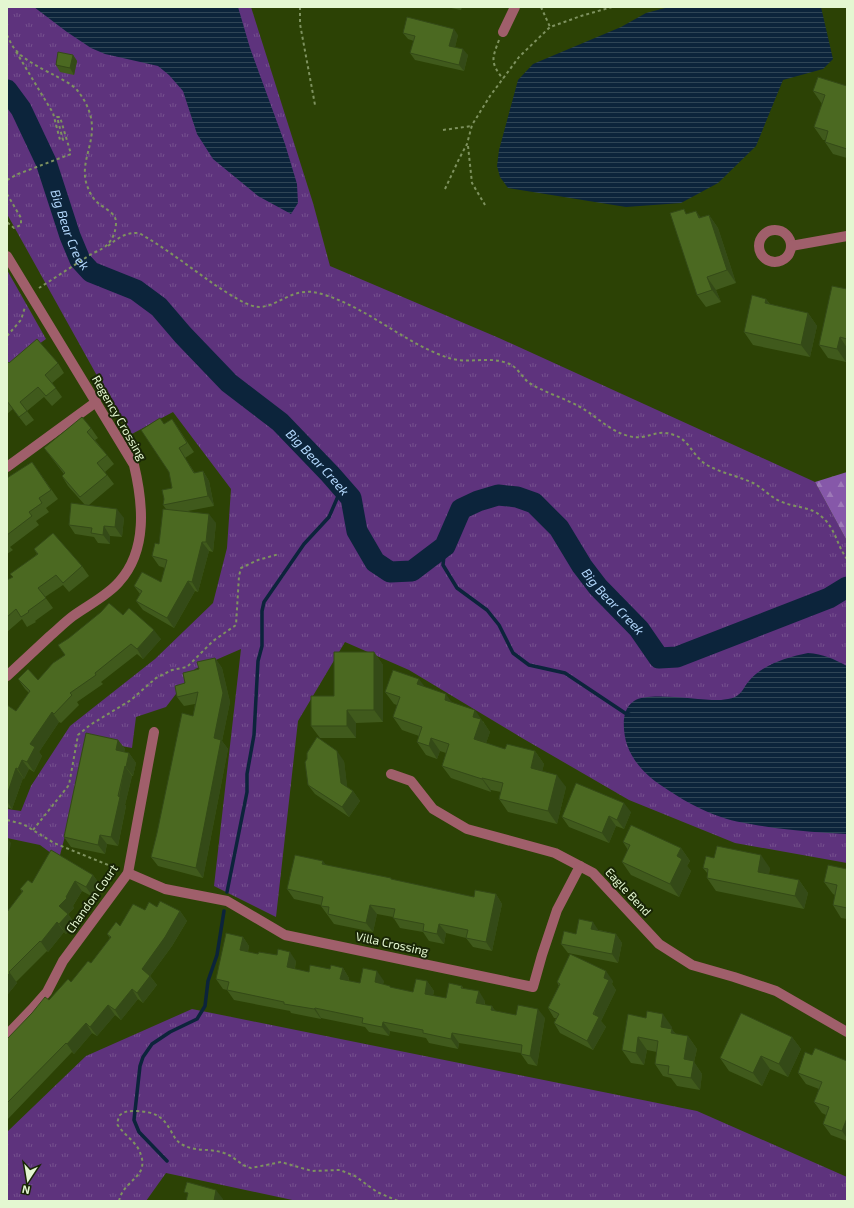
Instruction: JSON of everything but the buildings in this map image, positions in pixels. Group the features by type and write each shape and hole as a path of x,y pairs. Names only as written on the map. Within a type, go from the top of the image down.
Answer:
{"street":[{"path":"503,32 515,7"},
{"path":"791,246 847,236"},
{"name":"Regency Crossing","path":"7,256 134,465 139,488 140,513 140,539 133,562 119,582 94,602 72,616 7,676"},
{"path":"7,467 96,402"},
{"name":"Chandon Court","path":"7,1035 47,992 63,961 128,873 154,732"},
{"name":"Eagle Bend","path":"391,774 411,781 433,809 467,829 555,853 593,873 659,944 692,965 776,991 847,1032"},
{"name":"Villa Crossing","path":"128,873 165,889 227,902 285,936 533,987 557,910 580,866"}],"path":[{"path":"300,7 300,24 315,105"},
{"path":"541,7 550,27"},
{"path":"445,189 467,144 472,126 519,57 550,27 612,7"},
{"path":"503,32 492,57 496,70 503,79"},
{"path":"7,35 53,113 60,140 63,140 57,117 60,117 71,154 18,174 7,180"},
{"path":"14,49 39,68 76,89 89,109 92,129 84,169 85,179 92,196 97,203 113,214 116,219 115,232 108,246"},
{"path":"443,130 472,126"},
{"path":"467,144 472,183 484,205"},
{"path":"7,194 21,218 20,225 14,228 7,221"},
{"path":"67,269 93,253 103,249 124,235 140,233 232,296 251,306 265,307 289,295 314,292 331,297 364,313 425,349 449,358 465,361 488,360 506,362 512,365 529,382 580,407 616,432 632,437 643,437 657,432 674,434 681,438 698,459 706,465 751,482 782,502 815,512 830,524 841,551 847,559"},
{"path":"33,830 69,785 78,735 90,725 131,700 156,678 172,670 187,667 213,641 236,625 239,576 241,568 258,560 280,554"},
{"path":"7,820 23,824 54,843 128,873"},
{"path":"119,1201 122,1192 141,1172 142,1167 142,1160 138,1150 118,1124 119,1116 127,1111 151,1112 159,1116 168,1126 177,1142 198,1150 210,1150 226,1154 246,1167 251,1168 281,1162 312,1171 340,1170 355,1176 377,1192 398,1201"}],"green space":[{"path":"7,7 251,7 313,203 330,266 499,338 815,482 847,541 847,863 735,843 629,800 409,670 345,642 298,721 276,917 214,886 241,649 195,669 166,707 136,717 132,748 90,740 59,859 40,845 7,838 7,809 21,811 31,786 70,726 155,659 213,603 227,548 231,489 173,412 130,435 7,214"},
{"path":"7,270 46,339 7,367"},
{"path":"847,472 847,541 815,482"},
{"path":"192,1009 697,1111 847,1177 847,1201 297,1201 166,1173 146,1201 7,1201 7,1132 86,1056"}],"water":[{"path":"34,7 238,7 250,48 285,144 297,184 298,203 291,214 258,196 213,159 197,134 183,91 169,75 158,66 105,54 91,48"},
{"path":"669,7 821,7 833,59 823,69 783,80 756,146 718,183 681,203 626,207 508,188 500,177 497,166 499,150 518,80 533,64 621,27 646,13"},
{"path":"808,653 828,657 847,666 847,834 775,828 721,817 698,808 669,791 650,777 634,759 625,737 624,718 627,708 634,701 641,698 651,697 712,700 732,698 740,694 747,683 761,670 784,659"}],"waterway":[{"name":"Big Bear Creek","path":"7,90 21,109 46,162 70,236 80,260 91,272 136,290 159,307 183,335 229,383 280,422 351,498 357,531 375,562 390,572 412,571 445,546 461,509 478,501 498,495 517,497 534,503 559,528 582,566 598,587 639,629 659,658 677,657 829,598 847,587"},
{"path":"227,892 247,792 247,774 254,735 258,661 262,646 262,611 264,602 304,544 329,517 342,487"},
{"path":"445,546 443,565 457,588 487,610 499,625 513,653 529,665 565,673 625,713 629,714"},
{"path":"167,1161 139,1132 134,1120 140,1066 143,1057 152,1044 170,1032 197,1019 205,1006 208,981 217,955 224,911"}]}
